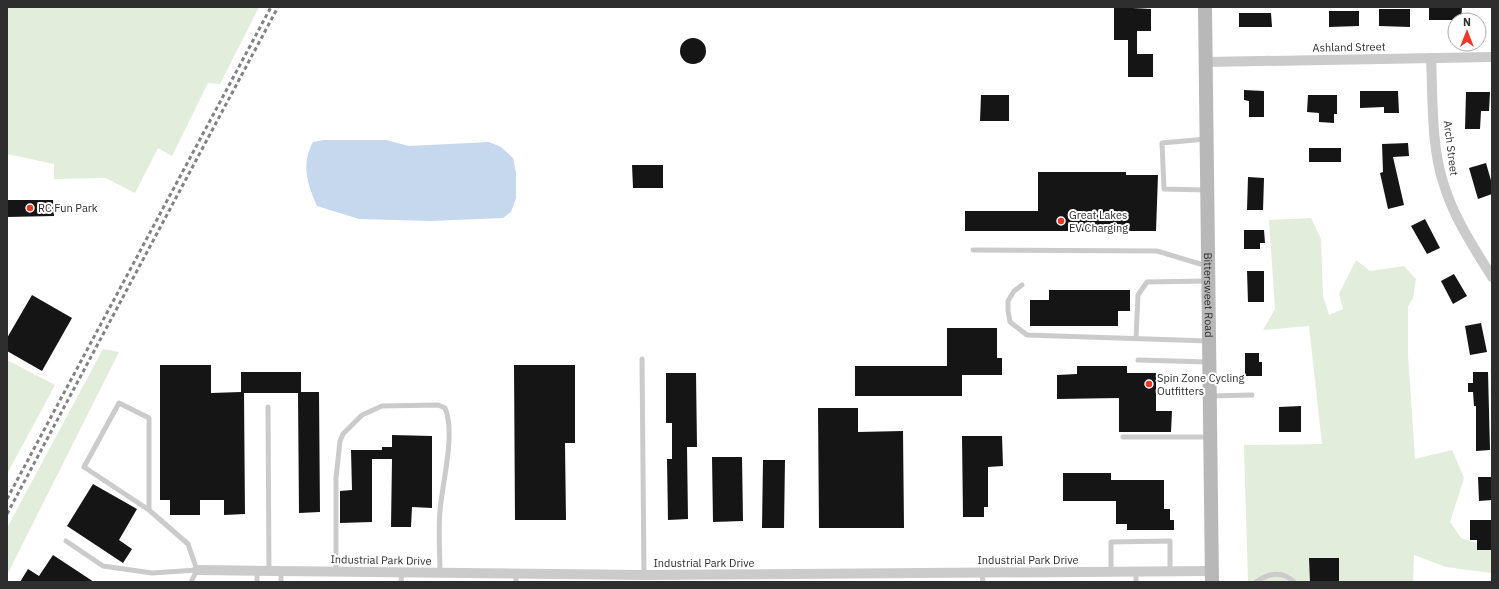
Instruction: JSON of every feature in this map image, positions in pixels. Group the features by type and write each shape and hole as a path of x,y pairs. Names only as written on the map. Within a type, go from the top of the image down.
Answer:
{"street":[{"name":"Bittersweet Road","path":"1205,7 1212,576"},
{"name":"Ashland Street","path":"1206,62 1492,57"},
{"name":"Arch Street","path":"1431,58 1437,153 1443,185 1457,217 1492,277"},
{"name":"Industrial Park Drive","path":"197,570 336,572 401,577 440,573 516,578 644,575 839,578 982,577 1111,572 1136,577 1170,571 1212,576"}],"lane":[{"path":"1206,139 1162,143 1164,189 1207,190"},
{"path":"973,250 1156,251 1208,266"},
{"path":"1136,338 1138,295 1147,282 1208,281"},
{"path":"1022,285 1014,291 1008,301 1008,311 1010,322 1027,335 1209,341"},
{"path":"642,359 644,575"},
{"path":"1138,360 1209,362"},
{"path":"1210,396 1252,395"},
{"path":"149,510 149,418 119,403 84,467 149,510 188,544 197,570 191,582"},
{"path":"268,406 269,571"},
{"path":"336,572 336,478 340,440 362,415 382,406 438,406 445,408 448,414 448,460 440,511 440,573"},
{"path":"1123,437 1210,437"},
{"path":"66,541 103,566 152,573 197,570"},
{"path":"1111,572 1111,542 1170,541 1170,571"},
{"path":"257,571 257,582"},
{"path":"281,571 281,582"},
{"path":"1256,582 1263,577 1279,574 1287,576 1294,582"}],"green space":[{"path":"7,7 259,7 220,84 208,83 172,156 158,148 135,193 106,178 54,179 54,164 7,154"},
{"path":"1311,218 1321,239 1323,296 1329,315 1343,309 1339,294 1356,260 1370,271 1404,266 1416,279 1413,298 1408,306 1408,355 1415,459 1452,450 1464,478 1450,522 1461,538 1486,546 1492,546 1492,573 1446,567 1414,555 1413,582 1248,582 1244,445 1322,444 1309,326 1263,330 1275,309 1269,220"},
{"path":"103,349 119,352 7,575 7,528"},
{"path":"7,360 55,385 7,474"}],"water":[{"path":"324,140 386,140 409,146 489,142 501,147 513,158 516,172 516,198 511,212 503,218 430,221 359,219 317,206 310,190 306,166 309,150 313,142"}],"building":[{"path":"1114,7 1151,9 1151,31 1137,31 1137,54 1153,54 1153,77 1128,77 1128,40 1114,40"},
{"path":"1429,7 1462,7 1462,12 1447,12 1447,20 1429,20"},
{"path":"1379,9 1410,9 1410,27 1379,26"},
{"path":"1329,11 1359,11 1359,26 1329,27"},
{"path":"1239,13 1271,13 1272,27 1239,27"},
{"path":"693,38 702,42 706,51 702,60 693,64 684,60 680,51 684,42"},
{"path":"1244,90 1264,91 1264,117 1249,117 1249,101 1244,100"},
{"path":"1360,91 1398,91 1399,113 1384,113 1384,107 1360,108"},
{"path":"1466,92 1490,92 1489,111 1481,111 1480,129 1465,129"},
{"path":"981,95 1009,95 1009,121 980,121"},
{"path":"1308,95 1337,95 1337,114 1334,114 1334,123 1319,122 1319,113 1307,112"},
{"path":"1408,143 1409,156 1393,157 1404,205 1388,209 1380,173 1383,172 1382,144"},
{"path":"1309,148 1341,148 1341,162 1309,162"},
{"path":"1486,163 1492,184 1492,194 1478,199 1469,168"},
{"path":"632,165 663,165 663,188 633,188"},
{"path":"1038,172 1126,172 1126,175 1158,175 1156,231 965,231 965,211 1038,211"},
{"path":"1248,177 1264,178 1263,210 1247,210"},
{"name":"RC Fun Park","path":"7,200 53,200 54,216 7,217"},
{"path":"1425,219 1440,248 1427,254 1411,226"},
{"path":"1244,230 1264,230 1265,243 1260,243 1260,249 1244,249"},
{"path":"1247,271 1264,271 1264,302 1248,302"},
{"path":"1454,274 1467,296 1453,304 1441,281"},
{"path":"1049,290 1130,290 1130,311 1118,311 1118,326 1030,326 1030,300 1049,300"},
{"path":"32,295 72,318 42,371 7,351 7,338"},
{"path":"1481,323 1487,352 1470,355 1465,326"},
{"path":"947,328 997,328 997,358 1002,358 1002,375 962,375 962,396 855,396 855,366 947,366"},
{"path":"1245,353 1259,353 1259,362 1262,362 1262,376 1245,376"},
{"path":"160,365 211,365 211,393 241,392 241,372 301,372 301,392 319,392 320,512 299,513 298,393 244,393 245,514 224,515 224,500 200,500 200,515 170,515 170,500 160,500"},
{"path":"514,365 575,365 575,443 565,443 566,520 515,520"},
{"path":"1077,366 1127,366 1127,373 1156,373 1156,411 1172,411 1171,432 1119,432 1119,398 1057,399 1057,375 1077,374"},
{"path":"1473,372 1488,372 1490,450 1476,451 1476,406 1474,406 1473,392 1468,392 1468,383 1473,383"},
{"path":"666,373 696,373 697,447 687,447 688,519 668,520 667,459 672,459 672,423 666,423"},
{"path":"1301,406 1301,432 1279,432 1279,407"},
{"path":"818,408 858,408 858,432 903,431 904,528 819,528"},
{"path":"392,435 432,436 432,508 412,507 411,527 391,527 392,459 372,459 372,522 340,523 340,491 352,490 351,450 382,450 382,447 392,447"},
{"path":"962,436 1002,436 1003,466 988,467 988,507 984,507 984,517 963,517"},
{"path":"712,457 742,457 743,521 713,522"},
{"path":"763,460 785,460 784,528 762,528"},
{"path":"1063,473 1111,473 1111,480 1164,480 1164,509 1170,509 1170,520 1174,520 1174,530 1127,530 1127,524 1116,524 1116,501 1063,501"},
{"path":"1478,477 1492,477 1492,500 1479,501"},
{"path":"93,484 137,509 119,540 132,549 123,563 67,526"},
{"path":"1470,520 1492,520 1492,550 1477,550 1477,540 1470,540"},
{"path":"53,555 94,582 20,582 28,569 39,576"},
{"path":"1309,558 1339,558 1339,582 1310,582"}],"railway":[{"path":"7,499 271,7"},
{"path":"7,514 278,7"}],"place":[{"name":"RC Fun Park","path":"30,208"},
{"name":"Great Lakes EV Charging","path":"1061,221"},
{"name":"Spin Zone Cycling Outfitters","path":"1149,384"}]}
